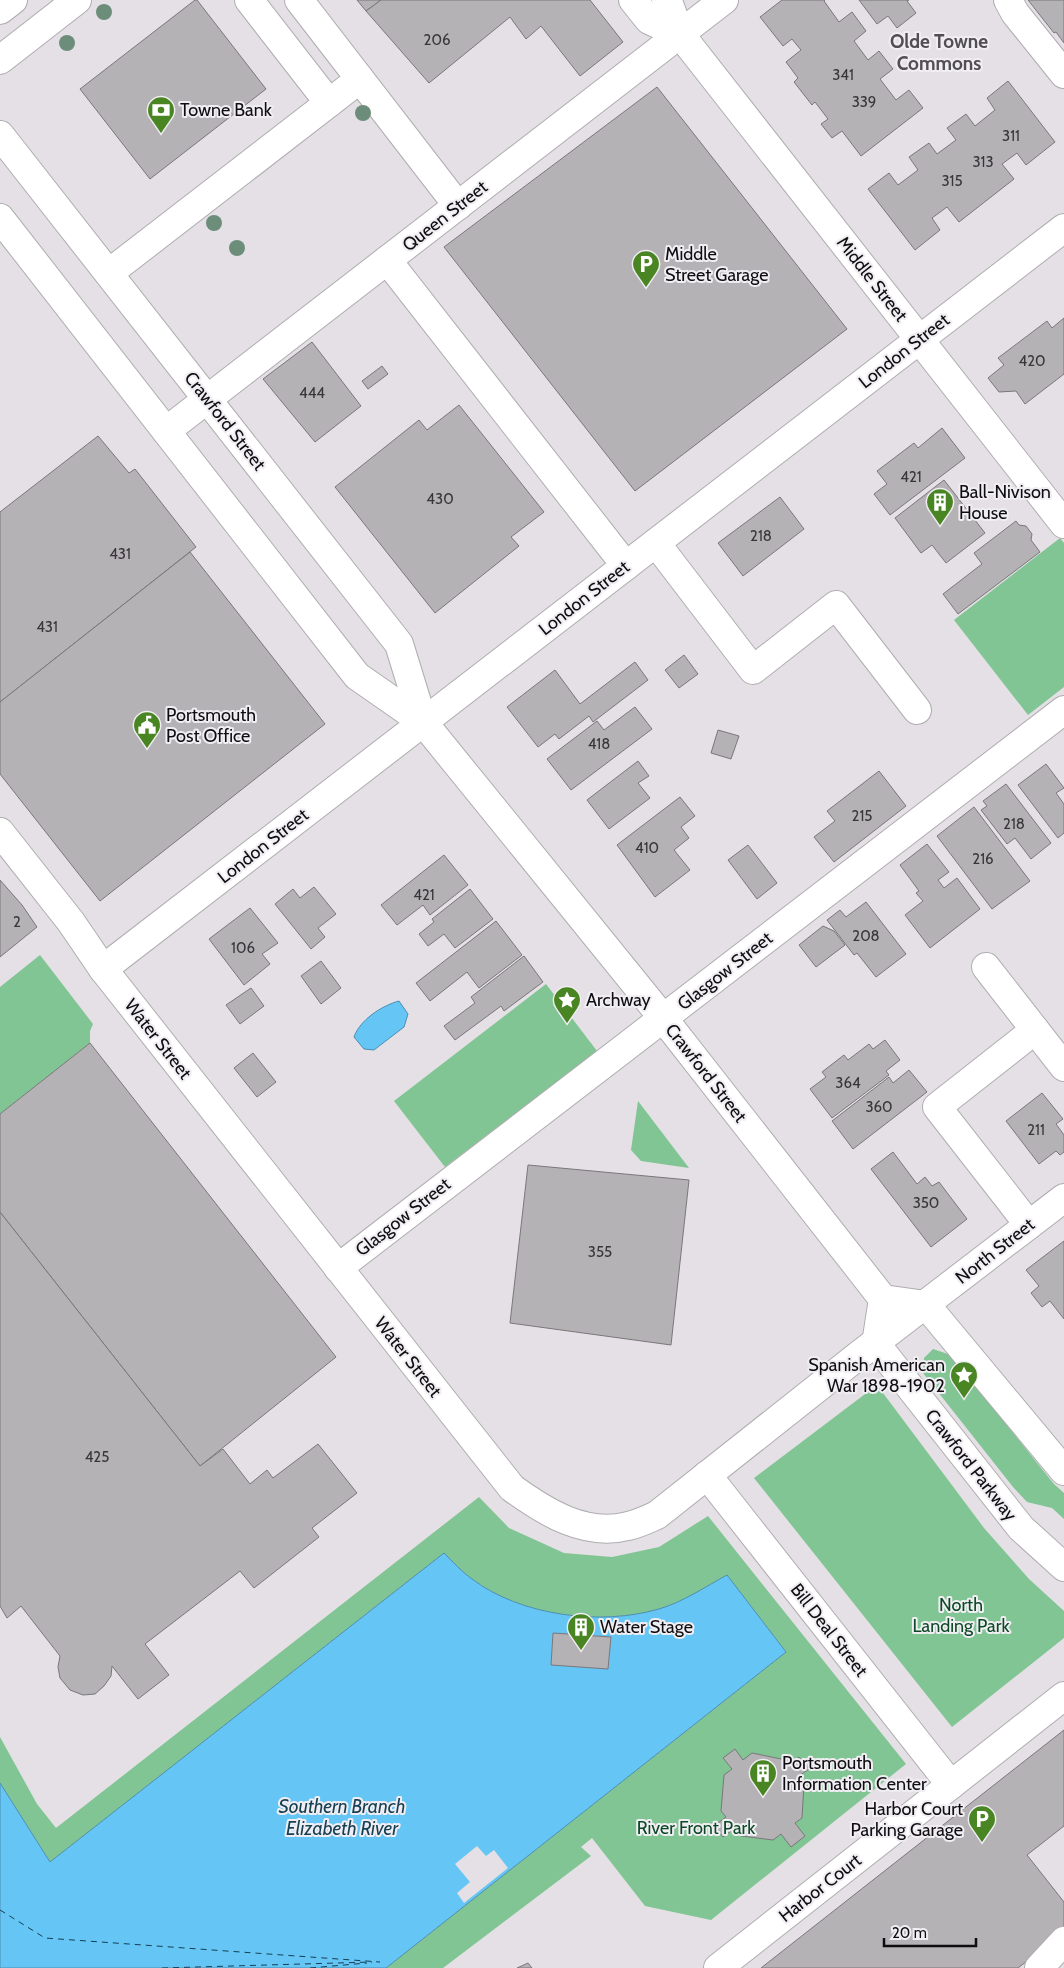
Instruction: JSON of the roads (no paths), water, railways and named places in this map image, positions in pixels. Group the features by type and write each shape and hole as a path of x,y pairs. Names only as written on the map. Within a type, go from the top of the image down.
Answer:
{"street":[{"path":"0,10 13,0"},
{"path":"0,60 77,0"},
{"path":"249,0 329,103"},
{"path":"299,0 458,206"},
{"name":"Middle Street","path":"633,0 649,20 680,34"},
{"name":"Middle Street","path":"666,0 680,34 1064,524"},
{"name":"Queen Street","path":"166,431 724,0"},
{"path":"1008,0 1015,13 1064,74"},
{"path":"109,273 360,79"},
{"name":"Crawford Street","path":"0,135 399,644 424,722"},
{"name":"Crawford Street","path":"0,218 358,676 424,722 663,1018 883,1299"},
{"name":"London Street","path":"103,969 1064,228"},
{"path":"387,260 626,566"},
{"path":"656,543 753,670 836,605 917,710"},
{"name":"Glasgow Street","path":"338,1268 1064,710"},
{"name":"Water Street","path":"0,832 71,922 103,969 512,1488 538,1507 570,1522 600,1529 628,1526 657,1515 926,1305"},
{"path":"986,967 1064,1067"},
{"path":"1029,1225 938,1107 1035,1030"},
{"name":"North Street","path":"926,1305 1064,1198"},
{"path":"876,1344 883,1299 926,1305 1064,1471"},
{"name":"Crawford Parkway","path":"876,1344 1021,1528 1064,1567"},
{"name":"Bill Deal Street","path":"707,1475 951,1785"},
{"name":"Harbor Court","path":"718,1968 1064,1696"},
{"path":"1039,1968 1064,1941"}],"water":[{"path":"399,1001 408,1014 404,1027 374,1050 364,1049 354,1037 361,1025 378,1010"},
{"name":"Southern Branch Elizabeth River","path":"444,1553 472,1579 492,1592 514,1602 537,1609 587,1617 612,1617 659,1609 685,1598 727,1575 786,1652 386,1968 0,1968 0,1783 50,1862"}],"place":[{"name":"Towne Bank","path":"161,134"},
{"name":"Middle Street Garage","path":"646,288"},
{"name":"Ball-Nivison House","path":"940,526"},
{"name":"Portsmouth Post Office","path":"147,749"},
{"name":"Archway","path":"567,1024"},
{"name":"Spanish American War 1898-1902","path":"964,1399"},
{"name":"Water Stage","path":"581,1651"},
{"name":"Portsmouth Information Center","path":"763,1797"},
{"name":"Harbor Court Parking Garage","path":"982,1843"}],"district":[{"name":"Olde Towne Commons","path":"939,52"}],"park label":[{"name":"North Landing Park","path":"961,1615"},
{"name":"River Front Park","path":"696,1828"}]}
